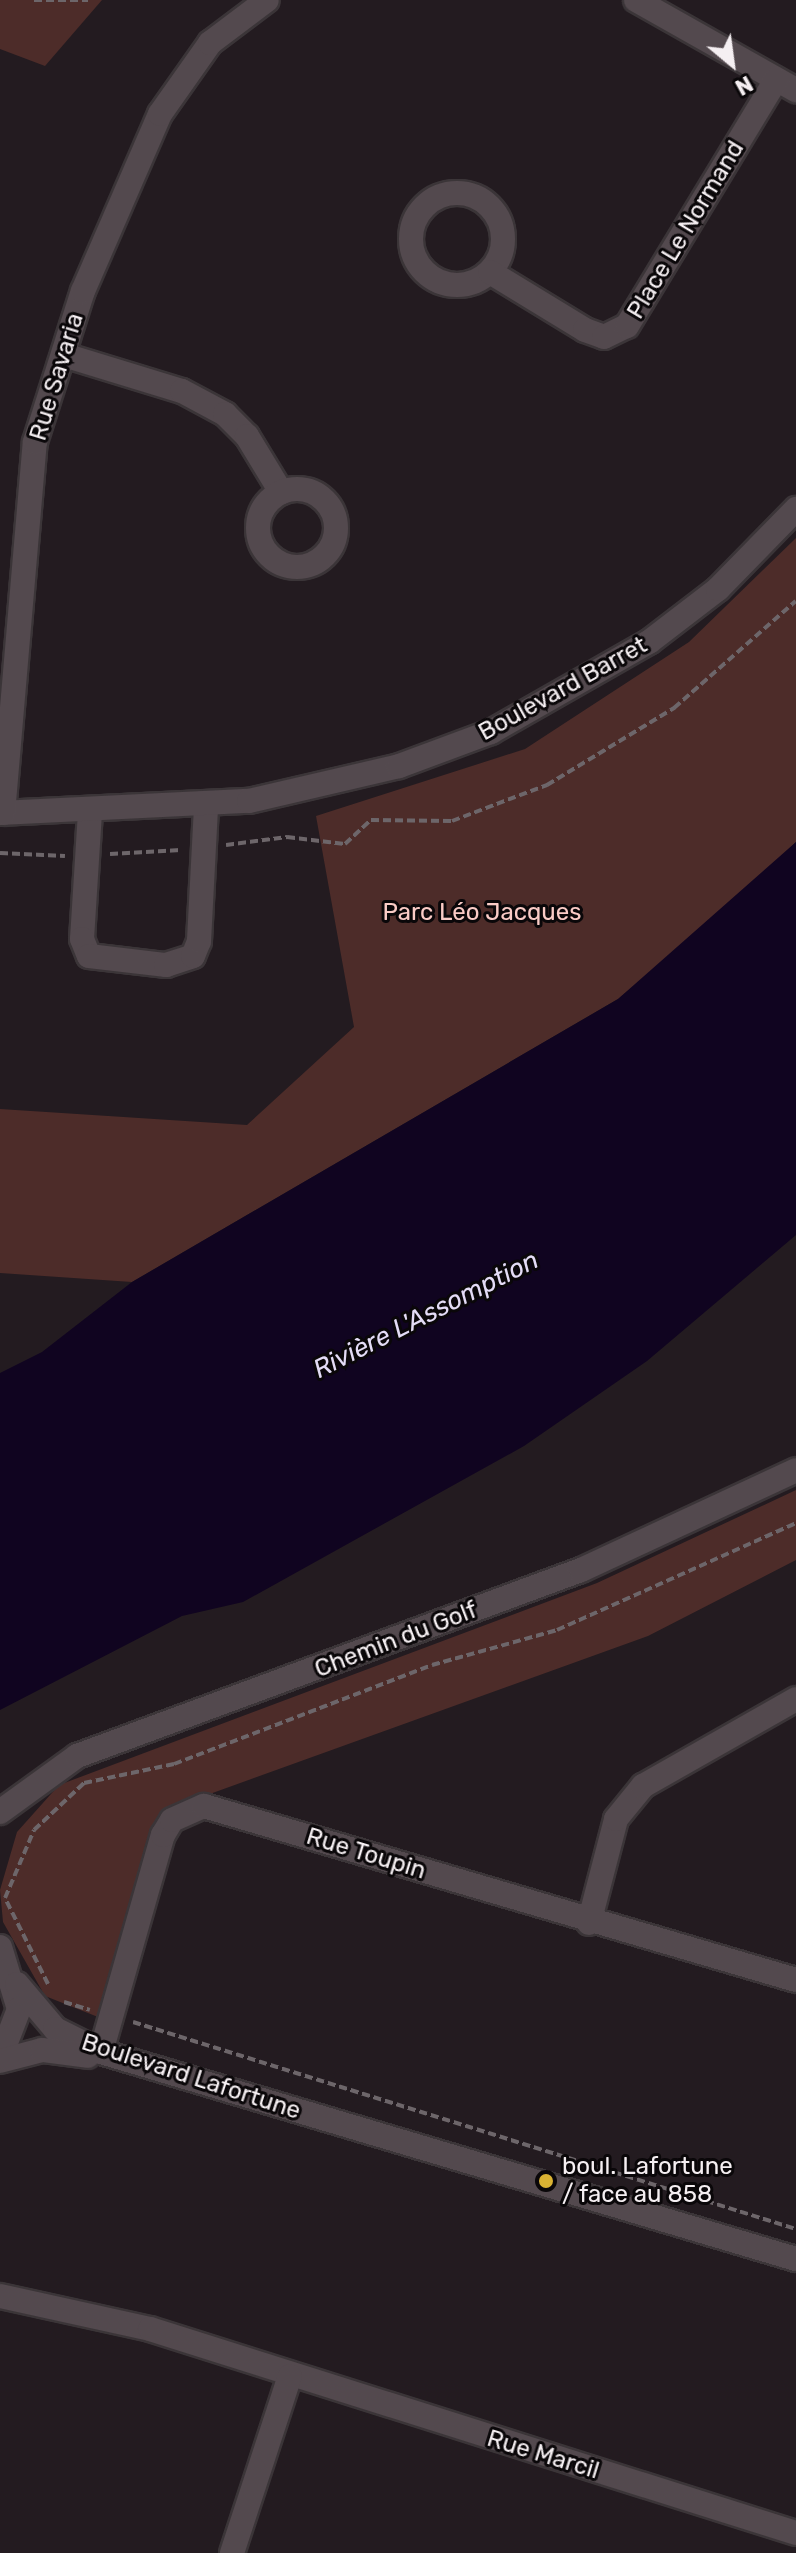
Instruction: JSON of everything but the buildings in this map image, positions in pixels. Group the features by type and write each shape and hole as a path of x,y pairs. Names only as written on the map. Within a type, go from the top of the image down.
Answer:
{"street":[{"name":"Rue Savaria","path":"2,813 12,557 35,442 64,355 147,137 210,43 267,0"},
{"path":"636,0 786,85"},
{"name":"Place Le Normand","path":"490,272 585,330 604,337 627,326 786,85"},
{"path":"64,355 182,391 225,414 247,436 281,492"},
{"name":"Boulevard Barret","path":"2,813 206,806 322,787 491,732 649,642 718,589 796,509"},
{"path":"90,812 82,939 89,956 166,965 193,956 199,941 206,806"},
{"name":"Chemin du Golf","path":"0,1812 77,1756 581,1570 796,1470"},
{"path":"589,1923 616,1819 643,1786 796,1699"},
{"name":"Rue Toupin","path":"101,2052 163,1835 172,1820 196,1808 796,1980"},
{"path":"0,1947 17,1984 14,2033 0,2060"},
{"name":"Boulevard Lafortune","path":"17,1984 55,2029 101,2052 796,2259"},
{"name":"Boulevard Lafortune","path":"0,2060 70,2051 318,2125 340,2123"},
{"name":"Rue Marcil","path":"0,2296 150,2329 290,2376 796,2533"},
{"path":"232,2553 290,2376"}],"path":[{"path":"34,0 88,0"},
{"path":"0,853 88,856 204,848 287,837 345,844 371,820 452,821 547,785 674,708 796,601"},
{"path":"89,2009 65,2003 49,1988 2,1898 34,1830 84,1783 174,1764 432,1665 557,1630 796,1523"},
{"path":"136,2023 796,2229"}],"green space":[{"path":"0,0 102,0 45,66 0,49"},
{"name":"Parc Léo Jacques","path":"796,538 796,842 716,918 618,999 132,1282 0,1273 0,1109 247,1125 354,1027 316,816 525,749 689,642"},
{"path":"796,1490 796,1560 648,1636 182,1804 161,1825 98,2017 45,1996 3,1922 0,1890 17,1832 59,1785 597,1583"}],"water":[{"name":"Rivière L'Assomption","path":"796,842 796,1235 647,1361 524,1446 243,1602 182,1616 0,1710 0,1373 42,1352 132,1282 618,999"}],"place":[{"name":"boul. Lafortune / face au 858","path":"546,2181"}]}
